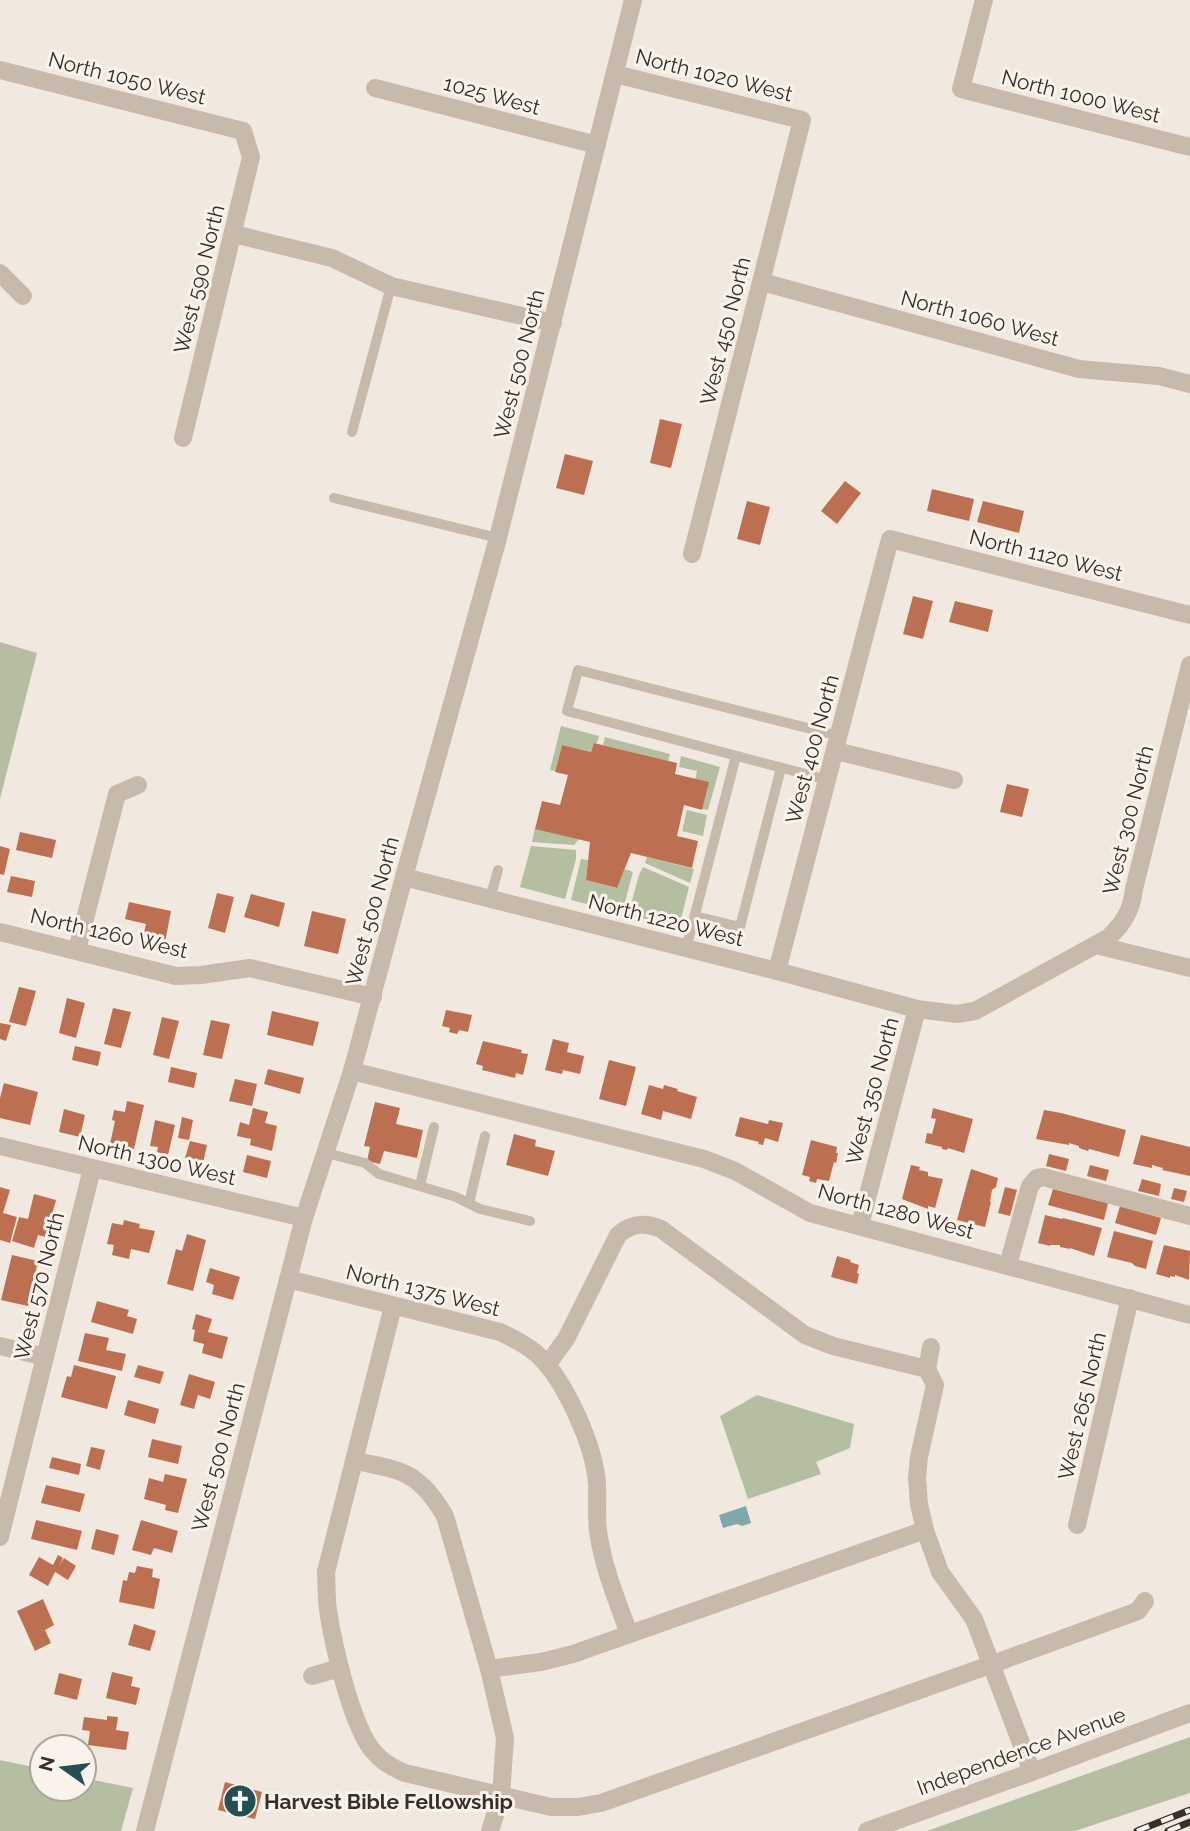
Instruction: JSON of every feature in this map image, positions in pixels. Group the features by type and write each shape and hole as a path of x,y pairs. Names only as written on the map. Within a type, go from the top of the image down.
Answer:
{"street":[{"name":"West 500 North","path":"145,1831 304,1218 352,1071 498,538 633,0"},
{"name":"North 1000 West","path":"984,0 961,89 1190,147"},
{"name":"North 1050 West","path":"0,70 243,131"},
{"name":"North 1020 West","path":"615,74 802,120"},
{"name":"1025 West","path":"375,88 597,145"},
{"name":"West 450 North","path":"692,554 802,120"},
{"name":"West 590 North","path":"183,438 251,157 243,131"},
{"path":"233,234 332,258 391,286 553,323"},
{"path":"0,273 23,296"},
{"name":"North 1060 West","path":"762,282 1079,369 1159,376 1190,384"},
{"name":"North 1120 West","path":"890,539 1190,615"},
{"name":"West 400 North","path":"777,971 890,539"},
{"name":"West 300 North","path":"917,1009 957,1014 975,1011 1096,945 1120,928 1130,907 1190,665"},
{"path":"837,744 954,780"},
{"path":"77,950 117,794 138,785"},
{"name":"North 1220 West","path":"404,877 917,1009"},
{"name":"North 1260 West","path":"0,932 176,976 250,968 373,997"},
{"path":"1096,945 1190,968"},
{"name":"West 350 North","path":"860,1225 917,1009"},
{"name":"North 1280 West","path":"352,1071 704,1159 735,1171 810,1213 1190,1315"},
{"name":"North 1300 West","path":"0,1146 304,1218"},
{"name":"West 570 North","path":"0,1537 92,1169"},
{"path":"1008,1265 1030,1186 1037,1178 1090,1188 1190,1216"},
{"path":"547,1365 566,1339 618,1235 626,1228 641,1224 661,1229 805,1335 833,1346 927,1368"},
{"name":"North 1375 West","path":"288,1279 500,1332 519,1341 547,1365 573,1407 584,1432 597,1481 597,1530 604,1564 629,1633"},
{"name":"West 265 North","path":"1077,1525 1130,1298"},
{"path":"393,1306 326,1572 327,1608 340,1668 358,1725 374,1753 390,1766 405,1773 551,1807 578,1807 601,1803 1138,1611 1145,1601"},
{"path":"0,1346 45,1357"},
{"path":"931,1347 927,1368 935,1385 919,1457 918,1478 919,1504 925,1530 940,1572 974,1619 1032,1772"},
{"path":"354,1460 408,1475 434,1497 445,1516 489,1669 505,1738 501,1796 490,1831"},
{"path":"489,1669 562,1657 925,1530"},
{"path":"312,1676 340,1668"},
{"name":"Independence Avenue","path":"867,1831 1190,1713"}],"lane":[{"path":"352,432 391,286"},
{"path":"334,498 498,538"},
{"path":"828,780 567,711 578,670 837,744"},
{"path":"686,949 736,756"},
{"path":"695,916 740,927 781,768"},
{"path":"490,900 498,870"},
{"path":"420,1185 434,1127"},
{"path":"469,1203 485,1136"},
{"path":"326,1153 365,1163 379,1174 456,1196 480,1209 530,1221"}],"green space":[{"path":"0,642 37,653 0,799"},
{"path":"561,726 599,736 591,752 562,745 555,771 550,770"},
{"path":"605,737 670,754 668,761 603,745"},
{"path":"681,756 720,767 708,810 702,809 695,779 697,771 679,767"},
{"path":"687,810 707,815 703,836 682,831"},
{"path":"535,828 579,839 574,845 532,842"},
{"path":"531,846 576,850 565,899 520,887"},
{"path":"647,857 694,869 690,883 645,863"},
{"path":"581,859 588,860 586,880 616,888 625,869 633,872 622,913 571,900"},
{"path":"643,867 689,887 679,927 628,915"},
{"path":"757,1395 854,1424 850,1448 816,1462 821,1474 748,1499 720,1416"},
{"path":"1190,1737 1190,1793 1075,1831 927,1831"},
{"path":"0,1760 28,1766 28,1803 98,1803 98,1781 133,1788 121,1831 0,1831"}],"water":[{"path":"746,1506 751,1523 723,1528 719,1515"}],"building":[{"path":"660,419 682,424 671,468 650,463"},
{"path":"565,454 593,461 584,495 556,488"},
{"path":"845,481 861,493 837,524 821,511"},
{"path":"932,489 974,499 969,521 927,511"},
{"path":"747,501 770,507 760,545 737,539"},
{"path":"983,501 1024,511 1019,533 977,522"},
{"path":"913,596 933,601 923,639 903,634"},
{"path":"955,601 993,610 988,632 949,622"},
{"path":"594,743 677,763 675,774 709,782 702,810 684,805 677,836 698,841 692,868 631,853 617,888 586,880 590,842 535,829 542,801 560,805 568,775 555,772 562,745 591,752"},
{"path":"1007,784 1029,789 1022,817 1000,812"},
{"path":"20,832 56,840 52,858 16,850"},
{"path":"0,846 10,849 4,875 0,874"},
{"path":"11,876 35,881 32,897 7,892"},
{"path":"217,893 234,897 225,933 208,928"},
{"path":"251,894 285,903 279,927 244,917"},
{"path":"129,902 171,911 165,942 143,937 146,924 125,919"},
{"path":"312,911 346,919 338,954 304,946"},
{"path":"19,987 36,991 26,1026 9,1022"},
{"path":"67,998 85,1003 76,1038 59,1033"},
{"path":"113,1008 131,1012 121,1048 104,1044"},
{"path":"446,1010 472,1015 468,1032 459,1030 457,1034 442,1026"},
{"path":"272,1011 319,1022 313,1046 267,1035"},
{"path":"162,1017 179,1021 169,1059 153,1055"},
{"path":"211,1020 230,1024 222,1059 203,1055"},
{"path":"0,1023 11,1025 6,1041 0,1039"},
{"path":"553,1039 569,1043 567,1052 584,1056 580,1074 545,1070"},
{"path":"483,1041 522,1050 521,1053 528,1054 523,1075 516,1073 515,1078 482,1070 483,1066 476,1064"},
{"path":"75,1046 101,1052 98,1066 72,1060"},
{"path":"609,1060 636,1067 626,1106 599,1099"},
{"path":"171,1067 197,1073 194,1088 168,1082"},
{"path":"268,1069 304,1078 300,1094 264,1084"},
{"path":"235,1079 257,1084 252,1106 229,1101"},
{"path":"4,1083 38,1092 30,1125 0,1118 0,1098"},
{"path":"649,1085 663,1089 664,1085 697,1097 691,1119 663,1111 661,1120 641,1114"},
{"path":"127,1101 144,1105 134,1149 110,1144 115,1121 112,1120 114,1110 125,1112"},
{"path":"375,1102 400,1108 396,1124 423,1130 417,1158 384,1151 380,1164 367,1161 370,1147 364,1146"},
{"path":"253,1108 268,1112 265,1123 277,1126 272,1151 250,1145 251,1139 237,1136 240,1122 249,1125"},
{"path":"933,1108 973,1119 964,1153 925,1143 927,1133 932,1134 936,1119 931,1118"},
{"path":"64,1109 85,1115 80,1137 59,1132"},
{"path":"1044,1110 1126,1130 1119,1157 1089,1149 1088,1151 1069,1143 1036,1139"},
{"path":"182,1117 193,1120 189,1140 178,1138"},
{"path":"740,1117 768,1124 769,1120 783,1123 778,1142 765,1138 763,1145 735,1136"},
{"path":"155,1120 175,1125 168,1155 157,1152 158,1147 150,1146"},
{"path":"514,1134 536,1140 535,1146 555,1151 548,1176 506,1165"},
{"path":"1141,1135 1190,1147 1190,1176 1152,1165 1152,1168 1133,1164"},
{"path":"811,1140 837,1147 836,1163 834,1162 829,1181 817,1179 816,1183 809,1181 810,1177 802,1175"},
{"path":"190,1141 207,1145 203,1163 185,1158"},
{"path":"1049,1154 1069,1159 1066,1171 1046,1166"},
{"path":"247,1155 271,1161 267,1178 243,1172"},
{"path":"911,1165 928,1172 928,1176 943,1179 935,1208 928,1206 928,1209 902,1199"},
{"path":"1090,1165 1109,1170 1106,1181 1087,1176"},
{"path":"971,1169 998,1178 996,1187 992,1190 985,1227 957,1220"},
{"path":"1142,1179 1161,1184 1159,1196 1138,1191"},
{"path":"0,1187 10,1190 3,1213 17,1217 10,1243 0,1240"},
{"path":"1005,1187 1017,1190 1010,1216 998,1213"},
{"path":"1174,1188 1187,1191 1184,1202 1171,1199"},
{"path":"1053,1189 1108,1203 1104,1220 1048,1205"},
{"path":"34,1194 56,1200 46,1237 38,1235 34,1248 12,1241 19,1217 28,1219"},
{"path":"1120,1206 1161,1218 1156,1235 1115,1223"},
{"path":"1045,1215 1102,1228 1094,1256 1060,1245 1038,1243"},
{"path":"124,1220 140,1224 139,1228 155,1231 149,1253 131,1249 129,1259 112,1255 114,1245 107,1244 112,1223 123,1225"},
{"path":"1114,1231 1153,1241 1146,1269 1107,1257"},
{"path":"187,1234 206,1240 193,1291 167,1284 176,1249 182,1251"},
{"path":"1164,1245 1190,1251 1189,1280 1175,1275 1170,1278 1156,1274"},
{"path":"12,1255 38,1261 28,1306 1,1300"},
{"path":"837,1256 859,1265 857,1284 831,1277"},
{"path":"210,1268 240,1277 233,1300 212,1294 214,1285 206,1282"},
{"path":"97,1301 129,1310 127,1316 137,1319 133,1334 91,1322"},
{"path":"196,1314 212,1319 208,1332 228,1337 222,1359 202,1353 204,1344 193,1341 195,1330 192,1329"},
{"path":"85,1333 109,1338 106,1350 126,1354 122,1371 78,1361"},
{"path":"74,1365 116,1376 107,1409 61,1397 67,1376 71,1377"},
{"path":"138,1365 164,1372 160,1384 134,1377"},
{"path":"189,1374 215,1382 210,1399 198,1395 194,1409 180,1405"},
{"path":"128,1400 159,1409 155,1424 124,1415"},
{"path":"152,1439 182,1446 178,1464 148,1457"},
{"path":"91,1447 105,1450 100,1470 86,1466"},
{"path":"52,1457 81,1464 79,1475 49,1468"},
{"path":"165,1474 187,1479 178,1513 165,1510 166,1505 144,1499 149,1478 163,1482"},
{"path":"46,1485 85,1494 80,1512 41,1503"},
{"path":"36,1520 82,1531 77,1550 31,1539"},
{"path":"141,1520 178,1531 172,1553 154,1548 151,1555 132,1550"},
{"path":"96,1529 119,1535 114,1555 91,1549"},
{"path":"58,1555 63,1558 59,1566 64,1558 76,1566 68,1580 55,1572 48,1586 29,1575 39,1557 53,1565"},
{"path":"137,1566 153,1569 152,1577 160,1579 154,1609 119,1602 123,1580 127,1581 129,1572 135,1573"},
{"path":"43,1599 54,1625 45,1630 51,1643 35,1651 17,1611"},
{"path":"134,1624 156,1631 150,1651 128,1645"},
{"path":"112,1672 133,1677 131,1686 140,1688 136,1705 106,1698"},
{"path":"59,1673 82,1679 77,1700 54,1694"},
{"path":"107,1716 118,1717 116,1730 129,1732 126,1750 98,1746 98,1733 82,1730 84,1717 107,1720"},
{"name":"Harvest Bible Fellowship","path":"225,1782 262,1792 255,1819 218,1810"}],"railway":[{"path":"1137,1831 1190,1810"},
{"path":"1168,1831 1190,1822"}],"place":[{"name":"Harvest Bible Fellowship","path":"240,1801"}]}
